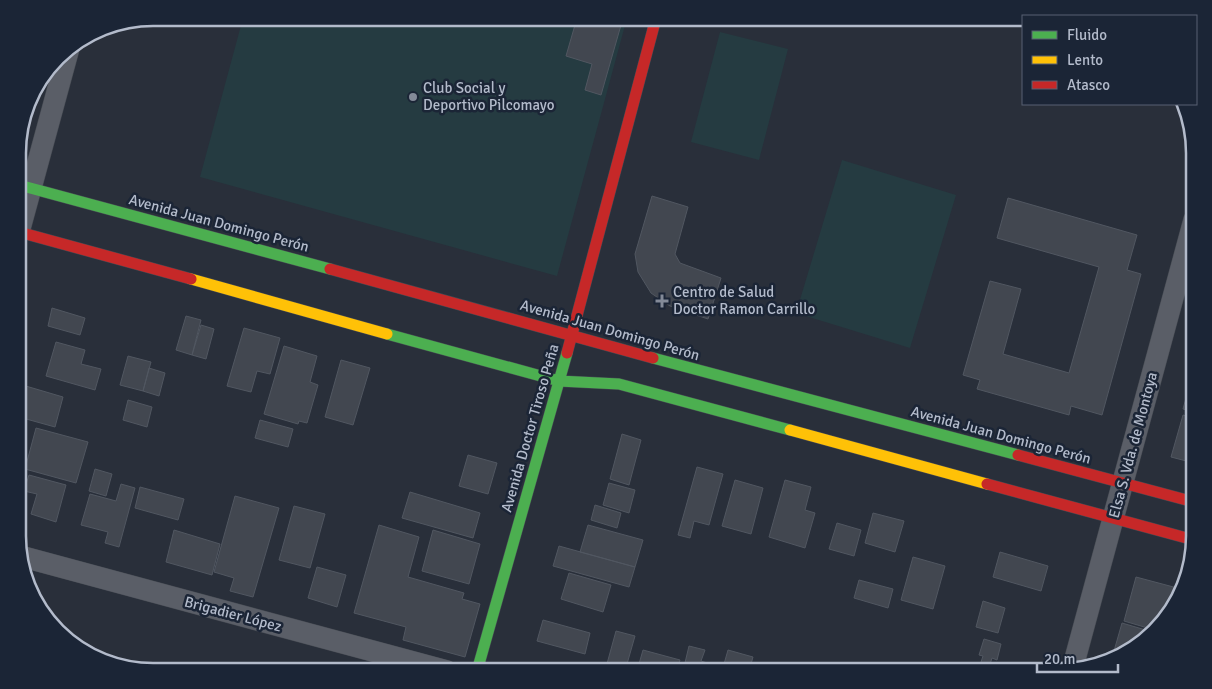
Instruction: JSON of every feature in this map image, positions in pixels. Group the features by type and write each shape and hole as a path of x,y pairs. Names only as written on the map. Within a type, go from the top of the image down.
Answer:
{"street":[{"name":"Avenida Doctor Tiroso Peña","path":"479,663 572,334 654,26"},
{"path":"26,183 65,63"},
{"name":"Avenida Juan Domingo Perón","path":"26,186 572,334 653,358 1185,500"},
{"path":"26,234 559,381 619,384 1185,538"},
{"name":"Elsa S. Vda. de Montoya","path":"1074,662 1185,253"},
{"name":"Brigadier López","path":"29,558 416,663"}],"green space":[{"name":"Club Social y Deportivo Pilcomayo","path":"625,26 557,276 200,177 241,27"},
{"path":"720,32 788,49 759,160 691,142"},
{"path":"842,160 956,195 910,348 796,313"}],"building":[{"path":"621,26 601,95 585,90 592,64 566,56 575,27"},
{"path":"652,196 688,207 675,254 680,263 721,278 708,319 670,306 651,293 638,272 635,254"},
{"path":"1008,198 1137,235 1127,270 1141,274 1102,415 1071,406 1069,415 977,389 980,380 963,375 990,281 1021,289 1003,354 1069,373 1099,267 997,238"},
{"path":"52,308 85,318 80,335 48,326"},
{"path":"186,316 201,320 192,355 176,350"},
{"path":"201,325 214,329 206,359 192,355"},
{"path":"244,328 280,338 270,374 257,371 251,392 227,386"},
{"path":"56,342 85,350 81,364 101,369 95,390 46,376"},
{"path":"284,346 317,356 310,382 318,385 307,423 299,421 298,424 264,414"},
{"path":"128,356 151,362 143,391 120,385"},
{"path":"341,360 370,368 353,425 325,417"},
{"path":"149,368 165,373 159,396 143,391"},
{"path":"26,386 63,397 55,427 26,419"},
{"path":"128,400 152,407 147,427 123,420"},
{"path":"1183,415 1185,416 1185,461 1171,457"},
{"path":"260,420 293,429 288,447 255,438"},
{"path":"36,428 88,442 76,483 26,469"},
{"path":"622,434 641,440 629,485 610,479"},
{"path":"468,455 497,463 488,494 459,486"},
{"path":"697,467 723,474 709,525 694,521 690,538 678,535"},
{"path":"95,469 112,474 106,496 89,491"},
{"path":"29,475 66,485 56,522 31,514 37,494 26,491"},
{"path":"735,480 763,488 751,534 722,526"},
{"path":"785,480 811,487 805,510 815,513 805,548 769,537"},
{"path":"609,483 635,490 629,513 603,505"},
{"path":"121,484 135,488 119,547 105,543 108,532 81,525 90,494 116,501"},
{"path":"140,487 184,499 178,520 135,508"},
{"path":"410,492 480,513 473,538 402,518"},
{"path":"235,496 279,508 253,597 230,591 234,578 214,572"},
{"path":"595,505 621,513 617,528 591,520"},
{"path":"294,506 325,514 310,568 279,560"},
{"path":"873,513 904,521 895,552 865,543"},
{"path":"837,523 861,530 854,556 829,549"},
{"path":"379,525 419,537 408,577 464,593 462,599 480,604 465,657 403,640 406,627 354,613"},
{"path":"588,525 643,540 635,567 580,552"},
{"path":"174,530 220,544 212,575 166,562"},
{"path":"433,530 480,544 469,584 422,571"},
{"path":"559,546 635,567 629,587 553,566"},
{"path":"1000,552 1048,566 1041,591 993,577"},
{"path":"913,557 945,566 933,609 901,600"},
{"path":"317,567 346,575 337,607 308,598"},
{"path":"569,573 611,585 603,612 561,599"},
{"path":"1136,577 1174,587 1159,613 1145,627 1124,621"},
{"path":"859,580 893,589 888,608 854,598"},
{"path":"983,601 1005,608 998,633 976,627"},
{"path":"543,620 590,633 585,654 537,641"},
{"path":"1122,623 1143,629 1122,646 1114,650"},
{"path":"616,631 635,636 627,662 607,663"},
{"path":"984,639 1001,644 997,660 992,658 991,662 981,662 983,656 979,655"},
{"path":"689,646 705,650 701,661 705,662 685,662"},
{"path":"643,650 680,660 679,662 639,662"},
{"path":"728,650 753,657 751,662 724,662"}],"traffic: fast":[{"path":"26,187 330,269"},
{"path":"387,334 559,381 619,384 790,430"},
{"path":"479,663 567,353"},
{"path":"653,358 1018,455"}],"traffic: slow":[{"path":"191,279 387,334"},
{"path":"790,430 987,484"}],"traffic: jam":[{"path":"567,353 654,26"},
{"path":"26,234 191,279"},
{"path":"330,269 653,358"},
{"path":"1018,455 1185,500"},
{"path":"987,484 1185,538"}],"place":[{"name":"Club Social y Deportivo Pilcomayo","path":"413,97"},
{"name":"Centro de Salud Doctor Ramon Carrillo","path":"662,301"}]}
